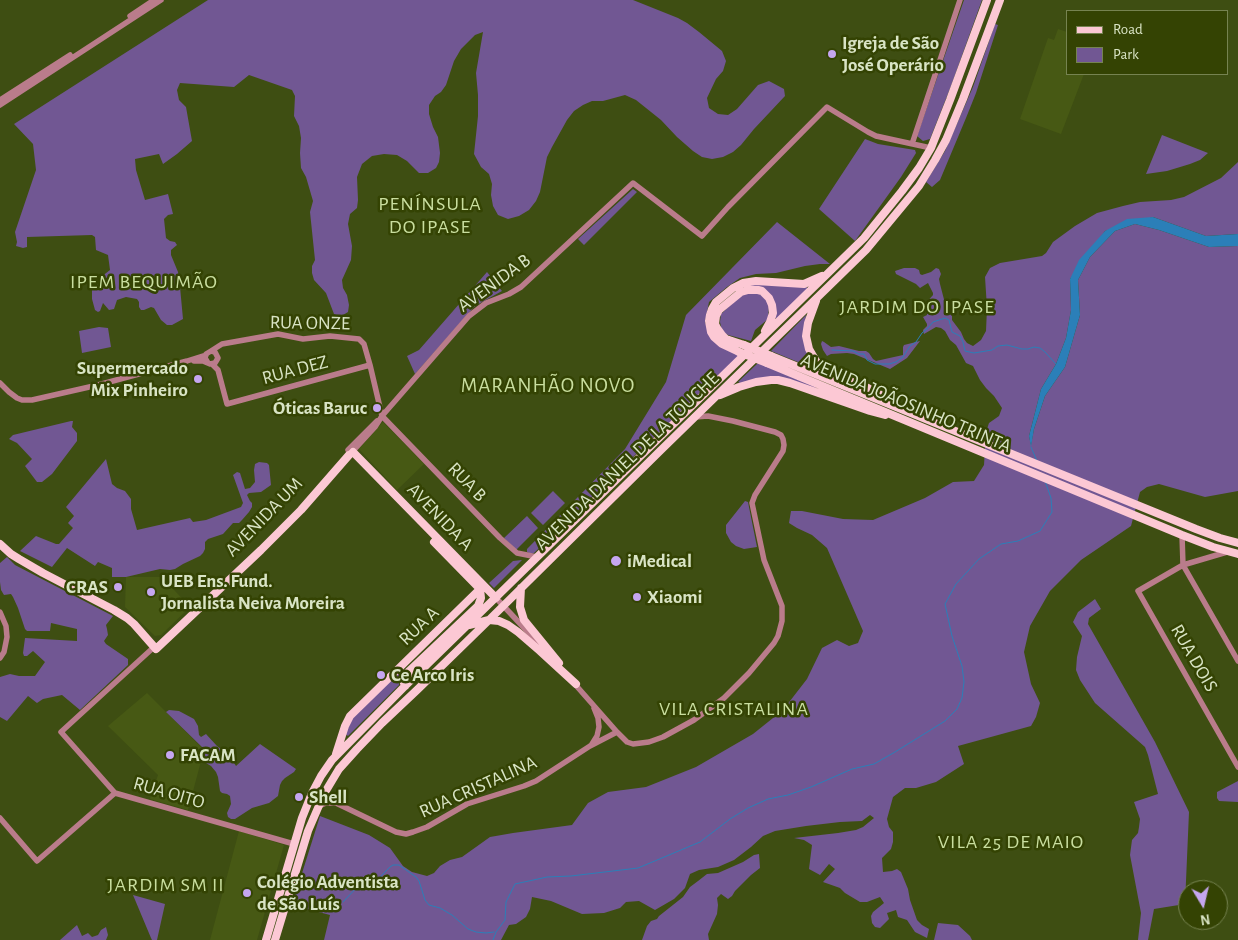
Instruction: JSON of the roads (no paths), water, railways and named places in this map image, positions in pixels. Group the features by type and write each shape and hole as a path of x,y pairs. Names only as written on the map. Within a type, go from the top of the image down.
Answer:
{"main road":[{"name":"AVENIDA DANIEL DE LA TOUCHE","path":"264,940 312,793 332,760 364,726 864,238 919,168 931,148 986,0"},
{"name":"AVENIDA DANIEL DE LA TOUCHE","path":"276,940 308,831 331,780 382,723 504,606 866,250 919,186 936,160 946,140 1000,0"},
{"path":"974,36 971,57 972,60 977,62"},
{"name":"AVENIDA JOÃOSINHO TRINTA","path":"830,272 804,284 756,281 743,283 733,288 716,302 712,309 709,321 711,332 722,344 742,349 913,413 1220,538 1238,543"},
{"name":"AVENIDA JOÃOSINHO TRINTA","path":"742,349 722,335 717,328 716,320 719,310 741,292 753,289 762,291 769,298 773,314 757,343"},
{"path":"817,298 810,316 806,336 809,349 816,361 830,373 868,388 913,413"},
{"name":"AVENIDA JOÃOSINHO TRINTA","path":"769,359 974,449 1182,535 1238,554"},
{"path":"715,397 748,384 763,380 778,380 870,412 911,422"},
{"name":"AVENIDA A","path":"350,452 480,589"},
{"name":"AVENIDA A","path":"350,452 496,598"},
{"name":"AVENIDA UM","path":"156,646 292,515 350,452"},
{"path":"0,539 13,553 130,616 138,622 156,646"},
{"path":"0,544 19,560 43,574 127,618 156,646"},
{"path":"521,588 520,607 524,620 576,684"},
{"path":"417,690 409,689 405,686 403,680 405,675 479,605 481,598 480,589"},
{"name":"RUA A","path":"332,760 350,716 480,589"},
{"path":"476,608 496,598"},
{"path":"467,625 489,620 499,621 514,629 576,684"}],"street":[{"path":"0,100 154,0"},
{"path":"0,105 161,0"},
{"path":"931,148 912,144 960,0"},
{"name":"AVENIDA B","path":"350,452 375,427 382,416 469,316 486,303 521,287 633,184 702,236 728,207 827,107 876,136 912,144"},
{"name":"RUA ONZE","path":"208,353 222,344 278,334 303,339 330,336 361,340 370,365 382,416"},
{"path":"0,383 17,398 32,400 187,362 208,353 215,352 218,358 216,362 210,363 187,362"},
{"path":"208,353 205,358 210,363"},
{"name":"RUA DEZ","path":"210,363 218,370 227,404 370,365"},
{"name":"RUA B","path":"382,416 506,543 517,553 537,557"},
{"path":"589,700 628,743 649,742 694,720 724,698 738,685 774,643 781,629 782,606 764,560 752,503 755,495 783,451 783,439 781,435 775,432 733,421 708,416 694,418"},
{"path":"1182,535 1183,565 1238,661"},
{"path":"1183,565 1228,552"},
{"name":"RUA DOIS","path":"1183,565 1138,591 1238,767"},
{"name":"AVENIDA A","path":"496,598 589,700"},
{"path":"0,612 6,626 7,637 4,652 0,658"},
{"name":"RUA OITO","path":"156,646 60,732 115,793 294,844"},
{"path":"589,700 598,718 599,727 597,736 590,746"},
{"name":"RUA CRISTALINA","path":"318,807 324,803 336,803 396,832 401,834 410,833 427,827 468,804 536,781 590,746 617,732"},
{"path":"0,818 37,861 115,793"}],"water":[{"path":"1153,217 1206,236 1238,234 1238,246 1209,247 1135,224 1115,231 1090,257 1078,280 1080,315 1065,367 1045,396 1034,429 1031,447 1029,436 1041,389 1056,364 1066,338 1071,310 1070,279 1079,260 1105,231 1127,219"}],"waterway":[{"path":"832,350 853,351 864,354 867,360 875,364 889,364 903,357 910,346 916,342 933,322 945,318 949,320 952,332 960,336 965,351 974,353 1007,345 1022,349 1034,347 1040,348 1056,364"},
{"path":"1031,447 1037,461"},
{"path":"493,940 496,932 505,920 506,902 515,884 547,877 638,868 700,842 730,819 768,799 788,795 852,769 874,764 945,721 957,709 962,698 964,682 962,666 952,636 945,604 956,584 979,559 1001,544 1018,541 1040,531 1052,512 1051,498 1045,481"},
{"path":"343,902 361,883 377,880 390,867 399,865 416,877 425,900 429,905 440,908 452,915 468,929 476,932 494,932"}],"place":[{"name":"Igreja de São José Operário","path":"832,54"},
{"name":"Supermercado Mix Pinheiro","path":"198,379"},
{"name":"Óticas Baruc","path":"377,408"},
{"name":"iMedical","path":"616,561"},
{"name":"CRAS","path":"118,587"},
{"name":"UEB Ens. Fund. Jornalista Neiva Moreira","path":"151,592"},
{"name":"Xiaomi","path":"637,597"},
{"name":"Ce Arco Iris","path":"381,675"},
{"name":"FACAM","path":"170,755"},
{"name":"Shell","path":"299,797"},
{"name":"Colégio Adventista de São Luís","path":"247,893"}],"district":[{"name":"PENÍNSULA DO IPASE","path":"430,216"},
{"name":"IPEM BEQUIMÃO","path":"144,282"},
{"name":"JARDIM DO IPASE","path":"917,307"},
{"name":"MARANHÃO NOVO","path":"548,386"},
{"name":"VILA CRISTALINA","path":"734,709"},
{"name":"VILA 25 DE MAIO","path":"1011,842"},
{"name":"JARDIM SM II","path":"166,885"}]}
